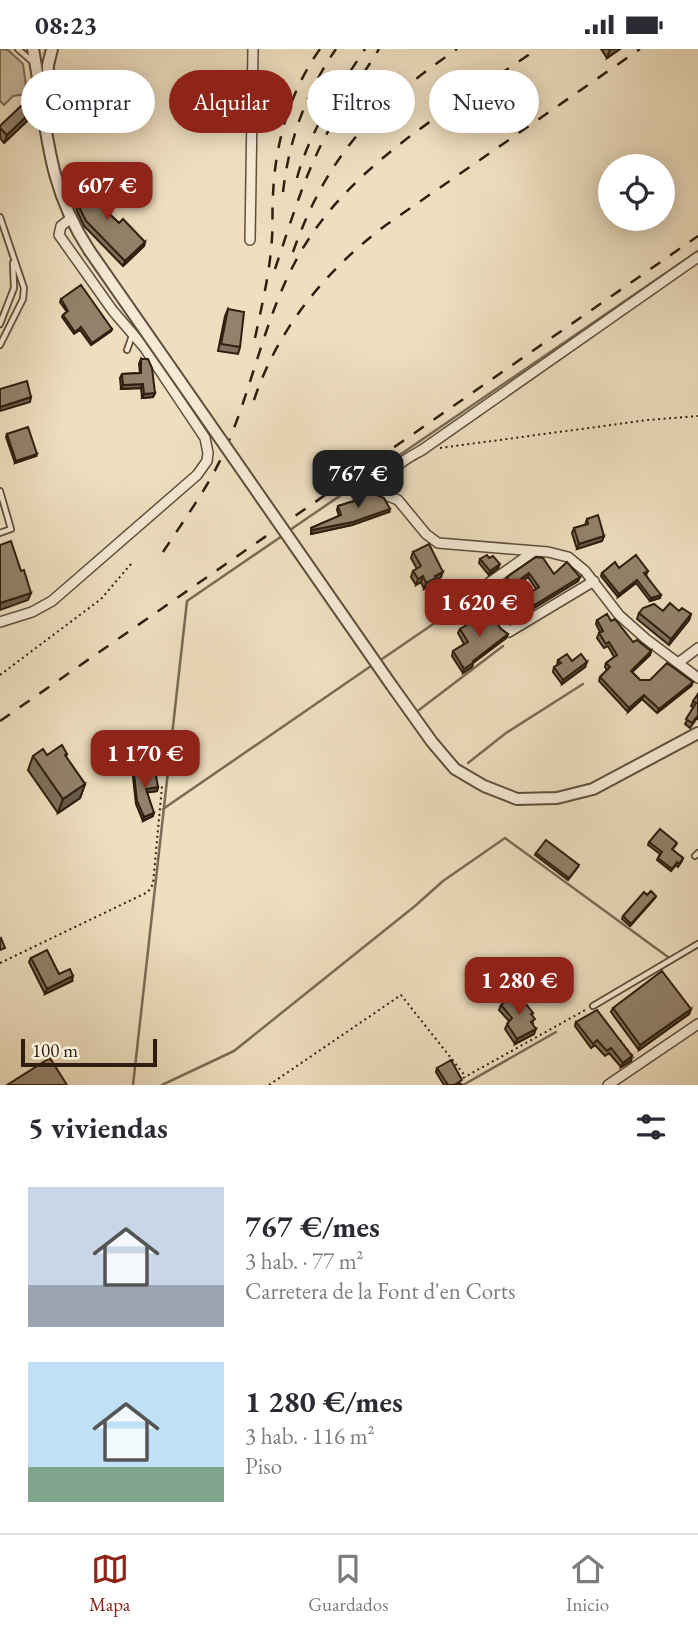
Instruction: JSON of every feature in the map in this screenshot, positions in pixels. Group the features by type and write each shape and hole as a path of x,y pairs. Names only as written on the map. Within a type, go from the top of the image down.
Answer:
{"street":[{"path":"33,49 46,138 57,185 70,219 392,686 455,769 484,786 517,799 557,798 593,789 698,733"},
{"path":"46,138 48,65 52,49"},
{"path":"250,240 253,49"},
{"path":"0,622 32,612 52,601 197,475 207,461 205,438 134,333 113,311 59,235 61,226 70,219"},
{"path":"390,481 392,473 400,463 698,257"},
{"path":"366,487 398,500 426,534 438,543 548,552 568,557 594,580 619,615 698,678"},
{"path":"486,585 533,552"},
{"path":"481,597 509,632 594,580"},
{"path":"678,663 698,648"},
{"path":"608,1085 698,1024"}],"lane":[{"path":"18,49 35,65"},
{"path":"0,217 24,288 23,299 0,345"},
{"path":"0,324 14,288 12,259"},
{"path":"127,350 134,333"},
{"path":"0,491 11,529 0,533"},
{"path":"593,1006 698,944"}],"path":[{"path":"422,450 648,420 698,416"},
{"path":"0,674 101,599 131,564"},
{"path":"0,963 148,892 153,884 162,786"},
{"path":"269,1085 401,995 464,1078 593,1006"},
{"path":"616,1035 639,1064"}],"shaded area":[{"path":"0,49 8,50 23,64 24,70 21,70 21,95 13,96 4,105 0,101"}],"building":[{"path":"21,106 21,122 7,135 0,126"},
{"path":"91,180 98,187 95,190 107,203 102,207 119,223 123,219 145,242 125,261 86,221 79,207 76,193 81,188 76,183"},
{"path":"81,285 112,329 92,343 81,327 75,332 63,315 68,311 61,299"},
{"path":"228,309 244,312 240,347 221,344"},
{"path":"141,359 148,359 152,368 155,393 144,394 143,384 123,385 122,374 141,373"},
{"path":"27,381 31,397 0,407 0,389"},
{"path":"28,427 37,454 16,461 7,434"},
{"path":"370,492 384,498 390,509 353,522 312,530 311,528 341,515 338,506 357,500 356,497"},
{"path":"598,515 604,536 579,544 574,528 588,524 587,519"},
{"path":"11,541 31,593 0,603 0,545"},
{"path":"429,544 443,572 426,583 423,576 418,579 413,571 421,566 413,552"},
{"path":"487,555 489,558 493,556 500,564 490,571 480,559"},
{"path":"636,555 648,571 644,573 661,595 651,598 637,580 619,594 602,573 615,562 619,568"},
{"path":"536,557 543,558 554,574 567,562 580,577 518,615 513,607 522,600 507,577","holes":["529,573 539,587 527,595 518,581"]},
{"path":"670,603 679,611 682,608 691,614 671,639 639,613 643,608 654,604 663,611"},
{"path":"489,611 501,629 508,634 464,669 453,651 468,642 460,629"},
{"path":"607,614 611,621 615,619 633,642 637,640 651,651 631,671 640,680 650,680 667,663 693,682 659,709 644,695 629,708 600,677 610,667 606,663 617,655 599,633 603,631 597,620"},
{"path":"567,654 572,661 581,654 587,662 563,680 554,667 561,663 558,660"},
{"path":"698,694 698,715 692,723 686,719"},
{"path":"62,745 67,754 65,755 85,784 63,799 33,756 43,749 47,755"},
{"path":"155,770 158,787 146,789 154,813 144,817 137,801 134,773"},
{"path":"660,829 677,843 672,849 683,858 672,869 658,858 662,852 649,842"},
{"path":"546,840 579,865 569,878 536,853"},
{"path":"651,891 656,896 631,924 623,916 644,892 647,895"},
{"path":"0,939 5,948 0,950"},
{"path":"47,950 59,974 70,969 73,976 47,989 31,958"},
{"path":"662,971 691,1009 640,1045 613,1008"},
{"path":"513,995 517,1000 522,999 533,1013 531,1014 535,1019 531,1022 536,1029 517,1039 507,1024 512,1018 501,1005"},
{"path":"597,1010 632,1056 623,1063 611,1048 607,1051 597,1040 593,1044 576,1022"},
{"path":"50,1058 67,1085 7,1085"},
{"path":"451,1060 462,1080 448,1085 437,1068"}],"waterway":[{"path":"287,532 698,251"},
{"path":"133,1085 187,601 282,536"},
{"path":"382,659 486,588"},
{"path":"419,710 503,646"},
{"path":"163,809 371,666"},
{"path":"468,763 506,733 583,684"},
{"path":"162,1085 234,1051 443,881 505,838 668,957"},
{"path":"463,1085 556,1032"}],"railway":[{"path":"255,338 269,263 274,176 281,137 292,100 320,49"},
{"path":"283,192 300,117 316,82 336,49"},
{"path":"297,178 317,127 365,49"},
{"path":"275,269 301,192 320,147 379,49"},
{"path":"293,252 321,188 357,136 401,91 457,49"},
{"path":"163,552 222,457 273,312 310,237 332,208 385,156 445,111 537,49"},
{"path":"254,400 264,374 290,325 306,302 343,261 386,225 640,49"},
{"path":"0,721 698,236"}]}
